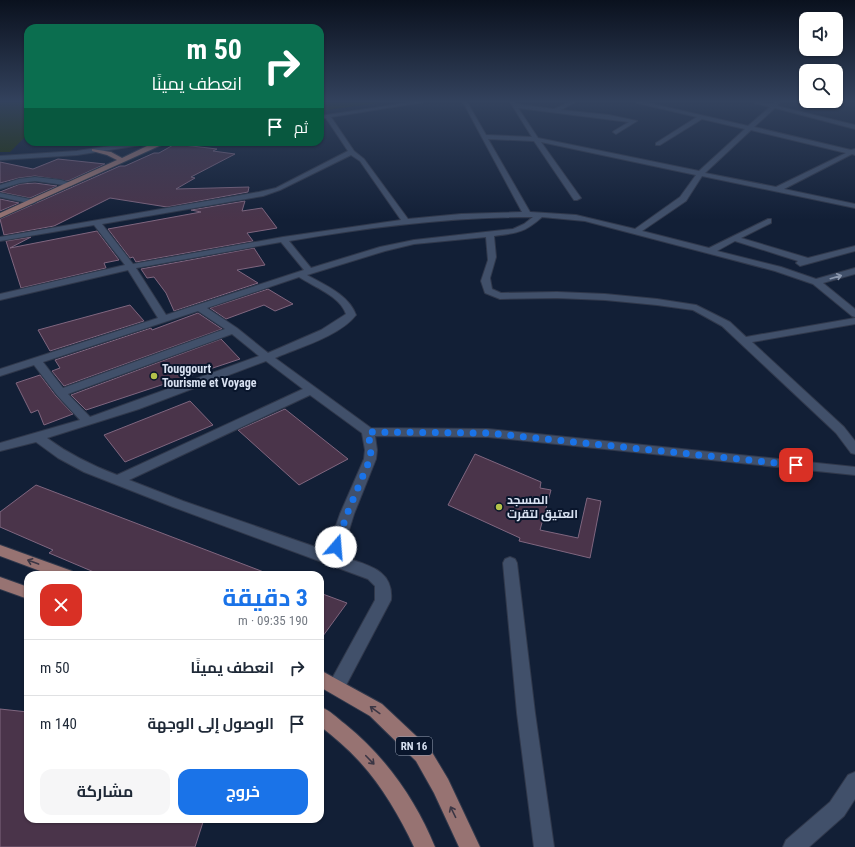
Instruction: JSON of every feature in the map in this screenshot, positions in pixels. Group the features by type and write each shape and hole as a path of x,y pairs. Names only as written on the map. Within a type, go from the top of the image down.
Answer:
{"main road":[{"path":"0,216 153,146"},
{"path":"94,150 112,154 122,161"},
{"path":"0,550 56,571"},
{"path":"0,583 24,592"},
{"name":"RN 16","path":"324,680 337,686 376,710 397,728 423,755 441,786 470,847"},
{"path":"324,718 350,739 379,769 412,820 425,847"}],"street":[{"path":"344,142 352,152 362,160 405,220"},
{"path":"487,142 527,214"},
{"path":"538,142 577,198"},
{"path":"548,142 855,206"},
{"path":"658,144 662,142"},
{"path":"636,232 683,198 702,173 734,142"},
{"path":"810,142 854,152"},
{"path":"0,158 61,155 121,146"},
{"path":"0,239 271,191 352,152"},
{"path":"778,189 854,152"},
{"path":"0,187 16,181 31,179 42,179 71,184"},
{"path":"0,195 32,202"},
{"path":"0,373 37,362 163,318 304,272 399,244 430,239 476,225 527,214 576,217 778,269 816,282 855,314"},
{"path":"0,297 131,267 283,239 405,220 476,225 490,234 522,229 540,214"},
{"path":"710,251 768,221"},
{"path":"97,223 131,267 163,318"},
{"path":"490,234 492,259 486,273 486,285 488,291 500,296 557,295 605,297 679,304 696,308 726,324 744,340 840,430 855,450"},
{"path":"734,238 808,261"},
{"path":"0,447 39,438 88,422 267,357 348,320 351,315 349,306 304,272 283,239"},
{"path":"778,269 855,248"},
{"path":"816,282 855,271"},
{"path":"199,307 233,330 368,432 488,433 855,472"},
{"path":"744,340 855,321"},
{"path":"61,393 233,330"},
{"path":"37,362 61,393 88,422"},
{"path":"117,480 311,390"},
{"path":"332,560 347,514 370,459 371,450 368,432"},
{"path":"39,438 62,455 117,480 178,504 369,572 378,577 384,590 383,600 337,686"},
{"path":"510,563 526,713 544,847"},
{"path":"793,847 837,809 855,782"}],"green space":[{"path":"0,142 20,142 10,152 0,152"}],"building":[{"path":"171,146 192,146 217,149 213,151 235,154 191,177 195,178 176,189 249,187 248,192 167,207 110,198 54,226 4,235 0,219 120,166 125,166 154,153 159,153"},
{"path":"58,159 105,164 68,181 35,176 0,183 0,162 33,169"},
{"path":"35,183 57,186 30,198 0,192 20,184"},
{"path":"0,199 19,203 0,211"},
{"path":"245,201 242,211 262,208 277,228 247,233 253,241 136,262 133,257 130,258 108,229 201,212 191,210"},
{"path":"97,231 119,260 104,263 106,268 21,288 6,241 31,237 10,248"},
{"path":"254,248 265,265 237,270 258,283 174,311 166,293 154,277 147,278 141,269"},
{"path":"268,289 293,304 275,311 264,305 226,319 210,308"},
{"path":"130,305 144,321 50,351 38,330"},
{"path":"198,313 222,329 64,386 52,371 60,368 55,360 151,328 152,330"},
{"name":"Touggourt Tourisme et Voyage","path":"221,339 240,359 86,410 71,395"},
{"path":"40,375 56,396 73,414 44,425 38,410 31,413 16,383"},
{"path":"190,401 213,425 125,462 104,435"},
{"path":"285,409 348,459 299,485 238,430"},
{"name":"المسجد العتيق لتقرت","path":"475,454 541,482 540,488 551,490 540,530 578,538 587,498 601,501 590,558 519,541 520,538 448,505"},
{"path":"36,485 261,571 92,571 49,553 53,550 0,527 0,512"},
{"path":"324,594 347,603 324,635"},
{"path":"0,709 24,712 24,823 203,823 195,847 0,847"}],"place":[{"name":"Touggourt Tourisme et Voyage","path":"154,376"},
{"name":"المسجد العتيق لتقرت","path":"499,507"}],"route":[{"path":"336,547 347,514 370,459 371,450 368,432 488,433 796,465"}]}
